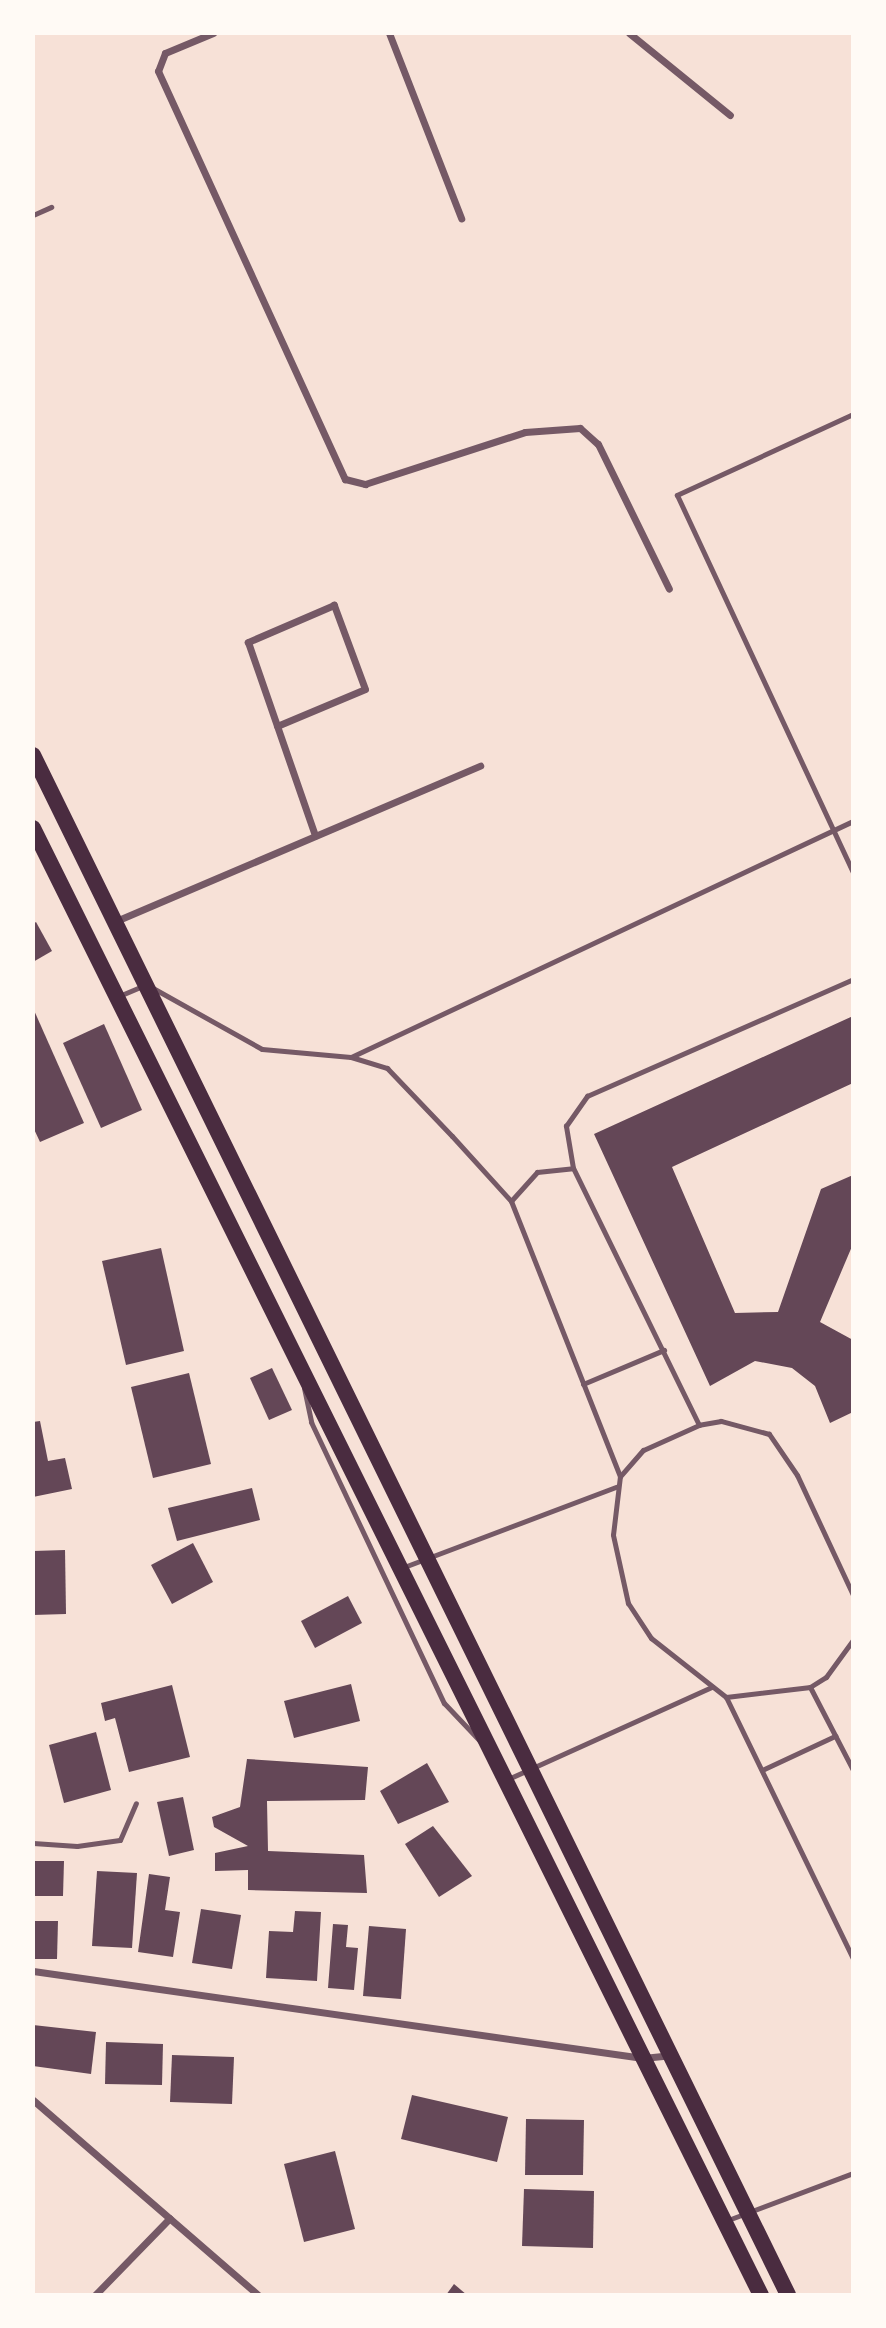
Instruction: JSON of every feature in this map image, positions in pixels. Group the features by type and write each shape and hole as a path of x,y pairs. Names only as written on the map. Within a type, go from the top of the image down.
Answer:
{"main road":[{"path":"33,755 528,1771 671,2054 788,2295"},
{"path":"33,828 483,1744 761,2295"}],"street":[{"path":"214,33 165,53 158,71 345,479 365,484 525,432 580,428 598,444 669,589"},
{"path":"389,33 461,218"},
{"path":"629,33 730,115"},
{"path":"277,726 365,689 334,605 248,642 277,726 315,836"},
{"path":"116,922 480,766"},
{"path":"33,1971 643,2058 671,2054"},
{"path":"33,2100 258,2295"},
{"path":"95,2295 170,2218"}],"lane":[{"path":"33,215 51,207"},
{"path":"853,414 677,495 853,873"},
{"path":"351,1057 853,821"},
{"path":"698,1425 664,1350 573,1168 566,1126 587,1096 853,979"},
{"path":"116,997 146,985 262,1049 351,1057 387,1068 511,1201 620,1476"},
{"path":"511,1201 537,1172 573,1168"},
{"path":"583,1384 664,1350"},
{"path":"303,1378 311,1422 443,1703 483,1744"},
{"path":"853,1595 797,1475 769,1434 746,1424 698,1425 643,1450 620,1476 616,1487 613,1535 628,1603 651,1638 726,1697 853,1958"},
{"path":"398,1570 425,1557 616,1487"},
{"path":"726,1697 810,1686 826,1677 853,1640"},
{"path":"810,1686 853,1770"},
{"path":"502,1782 712,1687"},
{"path":"762,1769 835,1736"},
{"path":"33,1843 120,1840 136,1803"},
{"path":"725,2221 748,2210 853,2173"}],"building":[{"path":"36,922 52,951 33,962 33,924"},
{"path":"33,1008 84,1123 40,1142 33,1127"},
{"path":"853,1016 853,1083 672,1167 735,1313 778,1312 821,1189 853,1175 853,1244 820,1322 853,1340 853,1412 830,1423 815,1386 792,1368 755,1361 710,1386 594,1134"},
{"path":"104,1024 142,1110 101,1128 63,1043"},
{"path":"161,1248 184,1351 126,1365 102,1261"},
{"path":"272,1368 292,1410 269,1420 250,1378"},
{"path":"189,1373 211,1464 153,1478 131,1387"},
{"path":"40,1421 48,1461 65,1458 72,1489 33,1497 33,1422"},
{"path":"252,1488 260,1520 177,1541 168,1508"},
{"path":"193,1543 213,1582 172,1604 151,1565"},
{"path":"65,1550 66,1614 33,1615 33,1551"},
{"path":"348,1596 362,1623 315,1648 301,1621"},
{"path":"351,1684 360,1721 294,1738 284,1701"},
{"path":"172,1685 190,1757 129,1772 115,1718 105,1721 101,1703"},
{"path":"96,1732 111,1790 64,1803 49,1745"},
{"path":"247,1759 368,1767 365,1800 267,1801 268,1851 364,1855 367,1893 248,1890 248,1870 215,1871 215,1853 248,1846 214,1827 212,1817 240,1807"},
{"path":"427,1763 449,1802 398,1824 380,1791"},
{"path":"183,1797 194,1850 169,1856 157,1802"},
{"path":"433,1826 472,1876 439,1897 405,1844"},
{"path":"33,1861 64,1861 63,1896 33,1896"},
{"path":"97,1871 137,1873 132,1948 92,1946"},
{"path":"149,1874 170,1877 165,1910 180,1912 173,1957 138,1952"},
{"path":"201,1909 241,1915 232,1969 192,1963"},
{"path":"295,1911 321,1912 317,1981 266,1978 269,1931 293,1932"},
{"path":"33,1921 58,1921 57,1959 33,1959"},
{"path":"333,1924 348,1925 346,1947 358,1948 354,1990 328,1988"},
{"path":"369,1926 406,1929 401,1999 363,1996"},
{"path":"33,2025 96,2032 91,2074 33,2066"},
{"path":"106,2042 163,2044 162,2085 105,2084"},
{"path":"172,2055 234,2057 232,2104 170,2102"},
{"path":"412,2095 508,2117 497,2162 401,2139"},
{"path":"526,2119 584,2120 583,2175 525,2175"},
{"path":"335,2151 355,2229 304,2242 284,2164"},
{"path":"524,2189 594,2191 593,2248 522,2246"},
{"path":"454,2284 467,2295 446,2295"}]}
